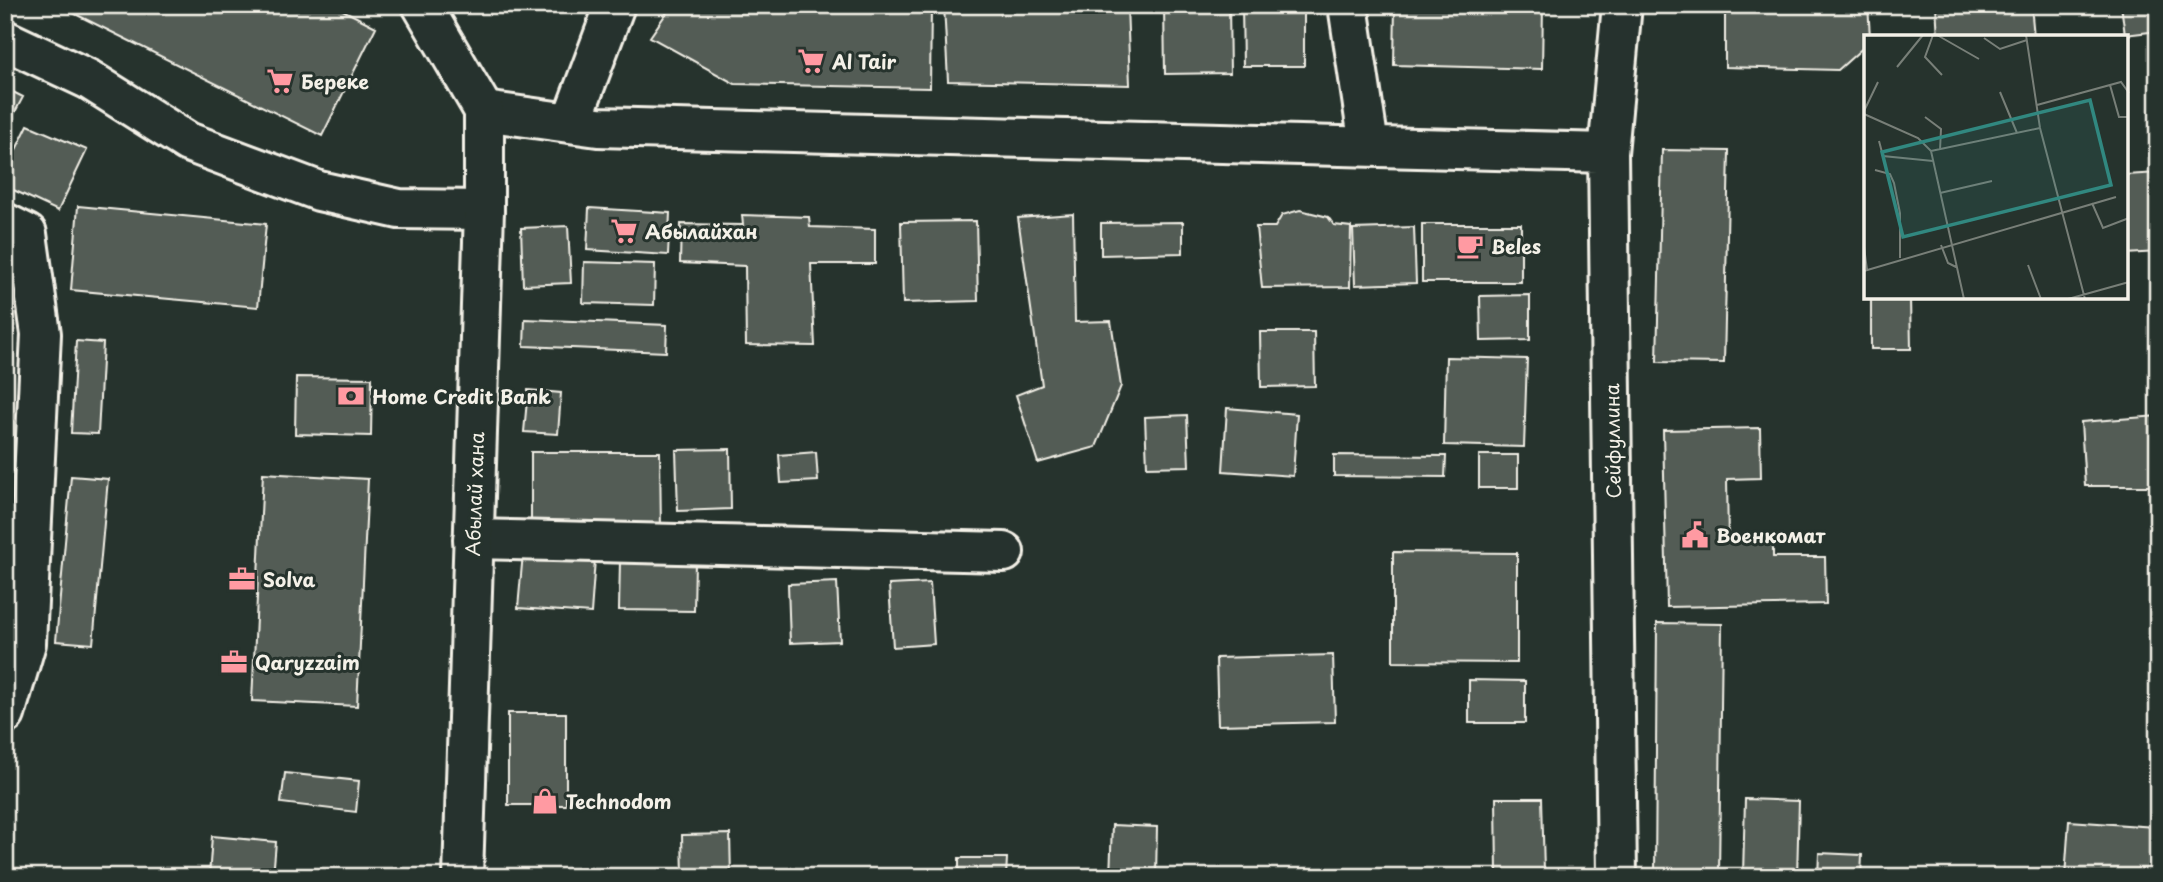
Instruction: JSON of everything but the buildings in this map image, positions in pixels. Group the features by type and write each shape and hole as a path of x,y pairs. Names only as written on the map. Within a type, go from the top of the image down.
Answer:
{"street":[{"path":"422,5 484,111 598,127 1608,153"},
{"path":"571,123 615,5"},
{"path":"1348,5 1369,146"},
{"name":"Сейфуллина","path":"1617,877 1608,153 1622,5"},
{"path":"5,40 88,79 188,142 320,191 399,209 484,210"},
{"name":"Абылай хана","path":"463,877 484,210 484,111"},
{"path":"5,223 27,234 41,334 26,642 5,714"},
{"path":"472,539 1004,552"}],"place":[{"name":"Al Tair","path":"811,61"},
{"name":"Береке","path":"280,81"},
{"name":"Абылайхан","path":"624,231"},
{"name":"Beles","path":"1470,246"},
{"name":"Home Credit Bank","path":"351,396"},
{"name":"Военкомат","path":"1695,535"},
{"name":"Solva","path":"242,579"},
{"name":"Qaryzzaim","path":"234,662"},
{"name":"Technodom","path":"545,801"}]}
